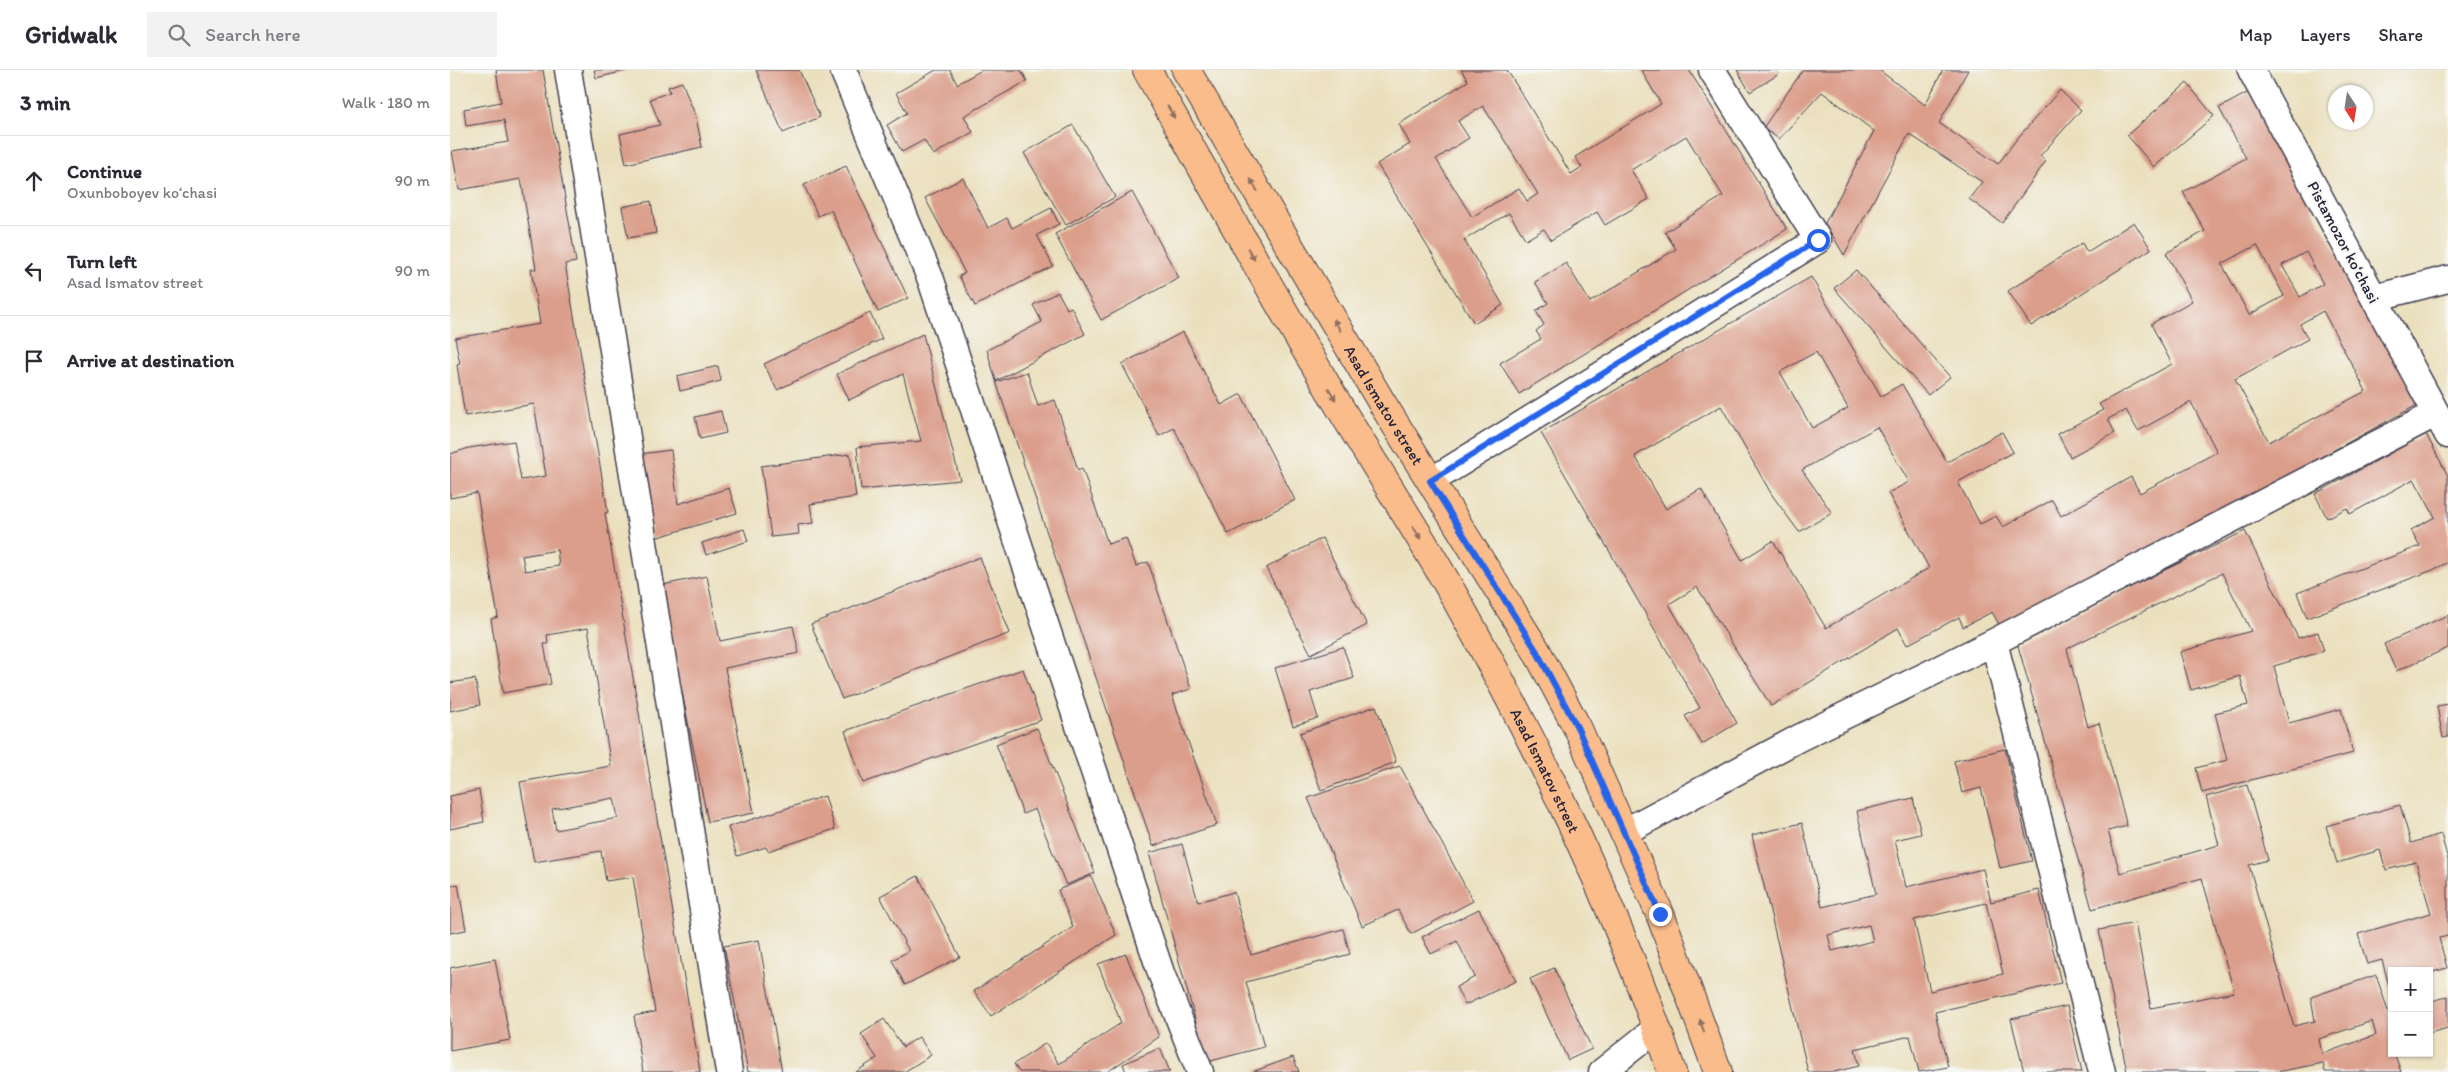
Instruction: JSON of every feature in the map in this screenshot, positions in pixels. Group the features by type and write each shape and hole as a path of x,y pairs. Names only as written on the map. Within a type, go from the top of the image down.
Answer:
{"main road":[{"name":"Asad Ismatov street","path":"1147,70 1320,374 1457,599 1587,853 1657,1028 1672,1072"},
{"name":"Asad Ismatov street","path":"1186,70 1430,481 1536,650 1578,729 1660,914 1718,1072"}],"street":[{"path":"568,70 729,1072"},
{"path":"843,70 931,280 1157,963 1200,1072"},
{"path":"1430,481 1818,240 1712,70"},
{"name":"Pistamozor koʻchasi","path":"2251,70 2442,424"},
{"path":"2374,298 2448,279"},
{"path":"1624,832 1799,738 2442,424"},
{"path":"1994,642 2102,1072"},
{"path":"1602,1072 1657,1028"}],"building":[{"path":"496,70 543,70 576,262 565,264 608,512 605,513 700,1072 643,1072 634,1016 655,1012 633,877 606,881 601,851 534,862 520,782 611,766 588,628 547,635 548,644 544,644 551,684 503,693 491,619 498,617 477,493 450,498 450,454 469,448 514,441 521,480 546,476 534,404 465,416 457,365 460,364 455,338 540,324 531,269 536,269 521,179 459,190 452,151 508,142 504,120 466,126 464,109 501,102","holes":["557,550 559,566 525,571 522,556","614,798 618,818 556,830 552,809"]},
{"path":"594,70 625,70 625,71 596,78"},
{"path":"756,70 799,70 820,117 783,133"},
{"path":"936,70 950,70 957,84 982,70 1021,70 1027,81 964,116 973,132 933,155 924,140 902,152 887,125 907,113 896,93"},
{"path":"1461,70 1507,70 1571,174 1582,167 1575,157 1661,104 1641,70 1689,70 1787,229 1519,394 1500,363 1541,339 1536,331 1544,325 1536,311 1548,303 1535,282 1566,263 1590,302 1676,249 1665,232 1723,196 1686,136 1631,170 1649,199 1605,225 1597,212 1551,240 1544,229 1526,240 1509,213 1464,240 1503,305 1474,323 1377,164 1410,144 1399,124 1468,81","holes":["1483,106 1538,194 1527,201 1519,188 1472,217 1436,159 1469,138 1458,121"]},
{"path":"1737,70 1777,70 1779,74 1750,92"},
{"path":"1803,70 1879,70 1925,105 1943,70 1968,70 1939,123 1998,164 2016,140 2060,90 2081,110 2040,156 2046,161 2002,223 1969,199 1982,182 1909,134 1844,255 1825,223 1874,131 1822,92 1779,139 1763,128"},
{"path":"682,82 696,117 702,147 626,164 620,134 660,125 650,99 670,92 668,87"},
{"path":"2187,83 2214,116 2154,167 2127,135"},
{"path":"2249,92 2419,404 2002,630 1992,612 1963,627 1959,617 1907,645 1898,628 1771,706 1697,587 1669,604 1737,723 1702,744 1685,716 1700,708 1541,433 1811,277 1881,396 1902,384 1947,462 2002,432 2013,452 1958,482 1980,524 1996,516 2003,527 2052,500 2061,516 2131,477 2140,493 2217,452 2191,402 2138,431 2126,410 2108,419 2115,433 2070,457 2058,434 2103,410 2099,404 2172,364 2151,324 2192,301 2166,253 2205,231 2183,192 2246,158 2219,108","holes":["2257,245 2284,296 2249,315 2222,264","2306,252 2323,284 2300,297 2282,265","2323,311 2366,391 2269,442 2235,379 2308,339 2300,324","1816,352 1848,408 1812,428 1780,372","1721,406 1772,495 1799,532 1832,513 1802,470 1877,427 1909,482 1888,493 1929,568 1826,628 1773,541 1742,560 1701,489 1666,509 1635,456"]},
{"path":"1073,125 1115,197 1066,225 1024,153"},
{"path":"846,166 908,298 878,312 831,210 818,216 804,185"},
{"path":"963,178 988,228 1007,218 1012,228 1051,208 1059,224 1037,235 1053,266 975,306 959,276 965,273 925,198"},
{"path":"1132,192 1179,278 1101,320 1055,234"},
{"path":"651,201 656,233 628,238 622,207"},
{"path":"2134,222 2151,249 2031,326 2008,291 2082,243 2087,252"},
{"path":"1856,270 1950,377 1928,395 1834,288"},
{"path":"1058,292 1067,309 1071,307 1085,334 996,381 987,350 1042,322 1033,305"},
{"path":"870,313 882,339 777,390 764,364"},
{"path":"1183,332 1221,405 1241,394 1295,500 1228,534 1174,428 1159,436 1122,364"},
{"path":"923,334 960,480 861,490 857,447 921,441 903,374 849,400 837,374"},
{"path":"718,366 721,381 680,391 677,376"},
{"path":"1027,372 1038,406 1055,400 1078,470 1082,468 1108,544 1126,538 1136,566 1148,562 1191,689 1172,695 1217,825 1153,846 996,382"},
{"path":"721,411 726,433 700,439 695,417"},
{"path":"2426,434 2448,476 2448,562 2433,570 2307,618 2297,593 2420,546 2411,530 2435,517 2414,479 2350,514 2347,508 2327,518 2315,494"},
{"path":"671,450 678,504 729,488 737,513 652,539 640,454"},
{"path":"850,454 856,497 810,504 813,523 798,525 799,534 771,537 761,466"},
{"path":"744,529 748,541 706,555 702,543"},
{"path":"2245,531 2298,638 2318,632 2324,651 2274,666 2289,723 2341,709 2353,753 2202,793 2196,768 2227,760 2215,713 2248,705 2240,676 2191,690 2180,652 2251,631 2222,573 2072,646 2067,649 2088,727 2099,723 2127,826 2108,831 2120,873 2219,845 2206,797 2247,785 2268,860 2249,865 2294,1026 2315,1021 2311,997 2376,975 2388,1011 2388,1057 2396,1057 2401,1072 2325,1072 2323,1063 2277,1072 2127,1072 2099,930 2135,923 2151,1008 2234,992 2202,878 2092,909 2017,642","holes":["2372,1021 2376,1035 2322,1054 2319,1039"]},
{"path":"1322,538 1367,625 1311,654 1266,568"},
{"path":"980,557 1010,633 842,699 811,624"},
{"path":"707,576 720,641 793,626 799,653 725,668 754,813 708,822 680,682 676,683 657,586"},
{"path":"2448,615 2448,648 2396,671 2384,644"},
{"path":"1343,647 1354,678 1310,692 1318,718 1293,726 1275,668"},
{"path":"1023,669 1041,720 863,783 845,731"},
{"path":"475,679 480,705 450,711 450,683"},
{"path":"2448,704 2448,737 2443,738 2437,706"},
{"path":"1376,706 1396,762 1321,790 1300,733"},
{"path":"1037,728 1095,873 1066,885 1035,809 1023,814 996,744"},
{"path":"2005,749 2032,861 2000,868 1981,788 1962,793 1954,761"},
{"path":"1400,766 1473,901 1411,934 1398,910 1362,926 1308,798"},
{"path":"479,790 484,822 450,829 450,796"},
{"path":"825,796 835,829 768,851 766,847 737,856 728,827"},
{"path":"1913,798 1921,834 1895,840 1906,887 1983,869 1991,902 2039,890 2061,983 1935,1012 1948,1067 1919,1072 1910,1036 1855,1049 1859,1066 1834,1072 1808,1072 1752,835 1802,823 1822,907 1876,894 1857,811","holes":["1986,903 2003,974 1930,991 1914,920","1869,925 1873,941 1832,951 1828,935"]},
{"path":"2400,805 2411,843 2441,834 2448,860 2448,936 2439,938 2447,968 2433,972 2433,967 2388,967 2388,982 2382,960 2367,964 2358,934 2431,913 2416,862 2386,870 2380,850 2337,863 2326,826"},
{"path":"1182,844 1198,902 1234,892 1251,955 1343,929 1350,954 1246,982 1264,1047 1207,1062 1149,853"},
{"path":"918,876 960,957 905,985 892,960 909,951 880,896"},
{"path":"1091,876 1116,935 991,1016 974,991 1073,927 1058,890"},
{"path":"458,884 466,930 450,933 450,886"},
{"path":"1479,909 1516,981 1465,1005 1456,987 1475,977 1457,941 1431,954 1422,937"},
{"path":"759,940 782,1072 748,1072 724,946"},
{"path":"1126,954 1159,1037 1107,1072 1019,1072 1014,1064 1046,1043 1059,1064 1121,1023 1098,964"},
{"path":"495,959 510,1040 450,1051 450,968"},
{"path":"1554,968 1592,1049 1568,1060 1530,979"},
{"path":"2448,996 2448,1028 2433,1032 2433,1012 2433,1001"},
{"path":"2067,1006 2082,1072 2024,1072 2011,1019"},
{"path":"884,1019 903,1047 919,1037 931,1055 904,1072 856,1072 877,1058 861,1034"},
{"path":"1160,1048 1170,1072 1126,1072 1123,1064"},
{"path":"1293,1057 1299,1072 1252,1072"}],"route":[{"path":"1660,914 1578,729 1536,650 1430,481 1818,240"}]}
